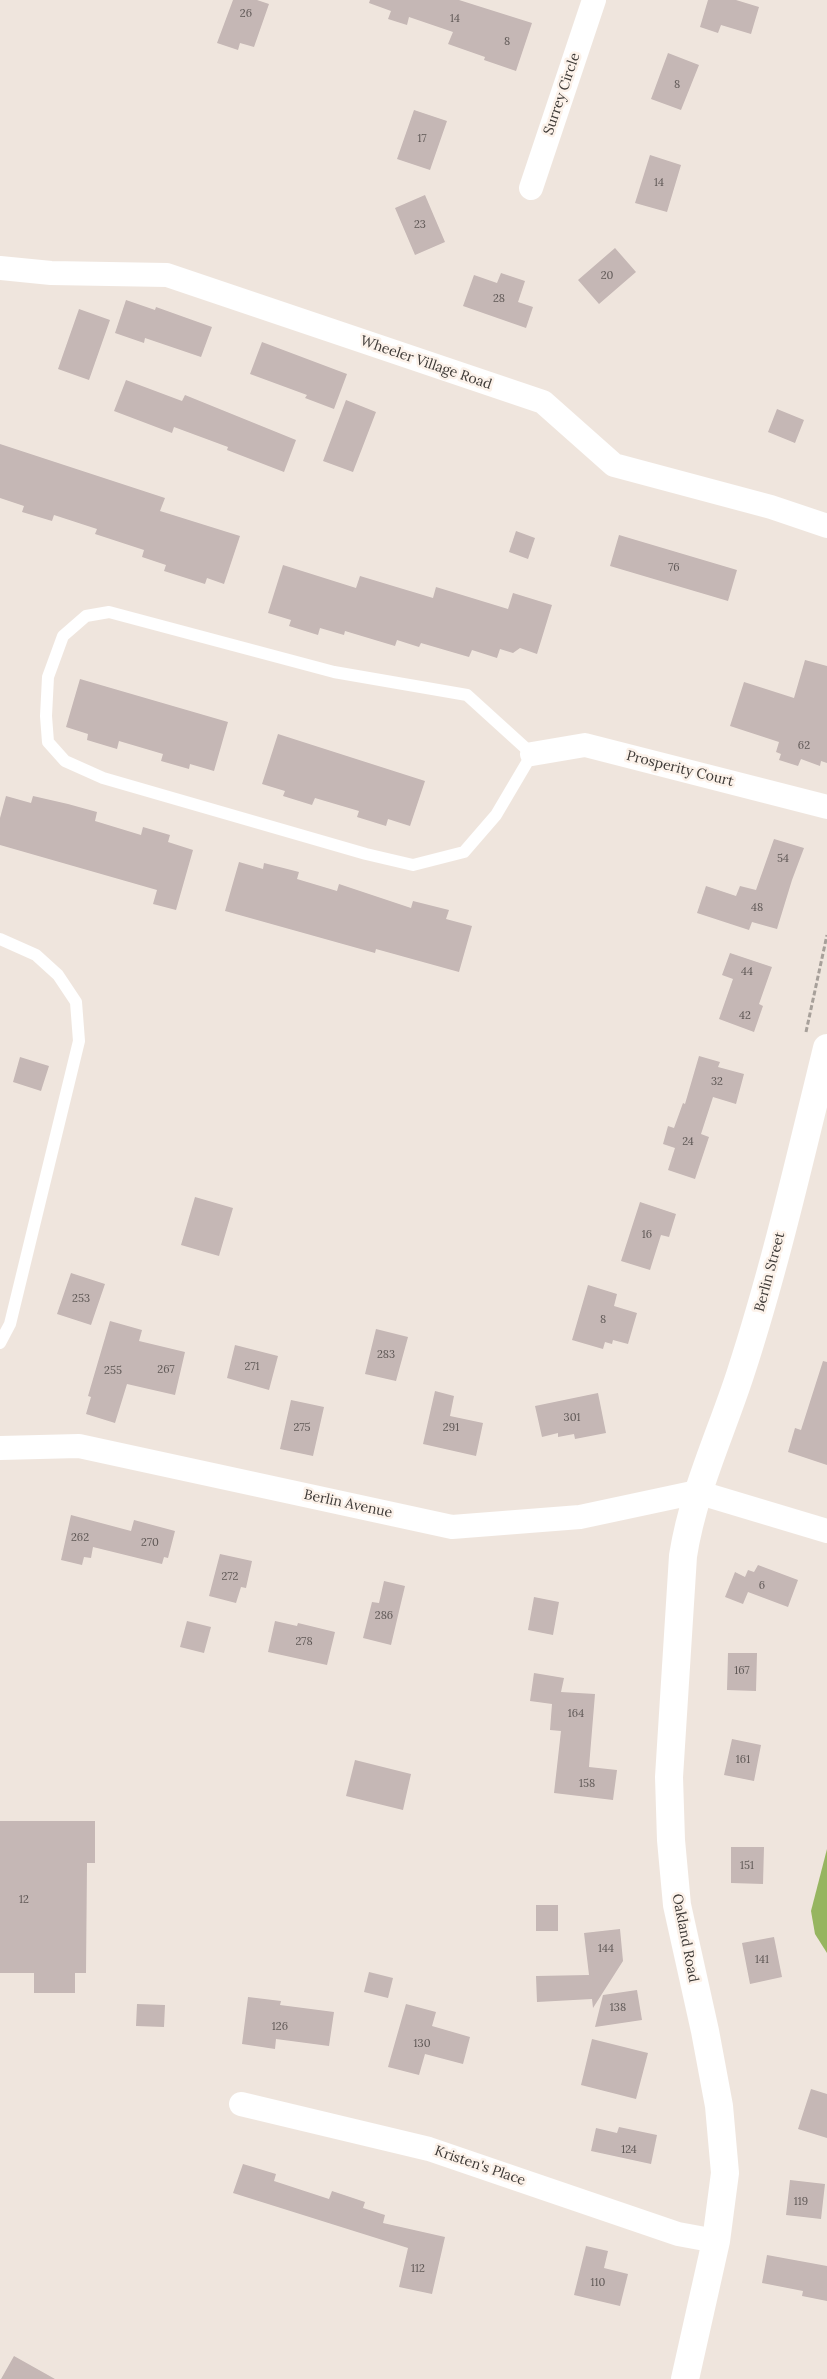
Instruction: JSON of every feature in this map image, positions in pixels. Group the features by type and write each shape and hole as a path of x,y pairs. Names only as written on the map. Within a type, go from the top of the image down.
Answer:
{"main road":[{"name":"Berlin Street","path":"697,1492 740,1376 762,1301 827,1048"},
{"name":"Oakland Road","path":"685,2379 716,2240 725,2173 719,2106 705,2031 677,1904 671,1840 669,1777 683,1556 688,1521 697,1492"}],"street":[{"name":"Surrey Circle","path":"531,188 594,0"},
{"name":"Wheeler Village Road","path":"0,268 51,273 166,275 543,402 614,465 771,507 827,526"},
{"name":"Prosperity Court","path":"532,754 585,745 827,807"},
{"name":"Berlin Avenue","path":"0,1448 79,1446 452,1527 580,1517 697,1492"},
{"path":"697,1492 827,1530"},
{"name":"Kristen's Place","path":"241,2104 429,2149 678,2234 716,2240"}],"lane":[{"path":"109,612 334,672 468,695 532,754 496,815 464,852 413,865 366,854 103,778 65,761 48,742 46,716 48,677 63,636 86,616 109,612"},
{"path":"0,939 36,955 58,975 76,1002 79,1041 10,1324 0,1343"}],"shaded area":[{"path":"827,1849 827,1953 815,1934 811,1911"}],"building":[{"path":"233,0 257,0 269,4 254,47 240,43 238,50 217,43"},
{"path":"370,0 459,0 532,23 516,71 484,60 485,57 448,44 453,32 409,17 407,25 388,19 391,11 369,3"},
{"path":"708,0 736,0 759,7 751,34 721,25 718,33 700,27"},
{"path":"668,53 699,65 681,110 651,99"},
{"path":"414,110 447,121 430,170 397,159"},
{"path":"650,155 681,165 667,212 635,203"},
{"path":"425,195 445,242 415,255 395,208"},
{"path":"615,248 636,272 599,304 578,280"},
{"path":"501,273 525,281 518,302 533,307 526,328 463,306 474,275 497,283"},
{"path":"126,300 155,310 156,307 212,327 201,357 145,338 144,343 115,333"},
{"path":"79,309 110,320 89,380 58,369"},
{"path":"262,342 347,374 334,409 305,398 307,395 250,374"},
{"path":"126,380 182,401 185,395 296,440 284,472 227,450 228,447 174,427 172,433 114,411"},
{"path":"346,400 376,412 353,472 323,461"},
{"path":"777,409 804,420 795,443 768,432"},
{"path":"0,444 165,498 160,511 240,536 224,584 207,578 205,584 164,571 166,565 142,557 144,550 95,534 97,529 54,515 52,521 22,512 24,506 0,498"},
{"path":"516,531 535,538 528,559 509,552"},
{"path":"619,535 737,570 728,601 610,566"},
{"path":"283,565 356,588 360,576 433,598 436,587 508,609 513,593 552,605 537,654 520,648 513,653 500,649 497,658 472,650 469,657 421,643 419,647 397,640 395,646 345,631 344,635 320,628 318,635 289,626 291,620 268,613"},
{"path":"805,660 827,666 827,763 821,761 820,766 801,759 798,766 779,760 781,754 776,752 779,742 730,726 744,682 794,698"},
{"path":"80,679 228,722 214,771 190,764 189,769 161,761 163,754 119,741 117,749 87,740 88,734 66,727"},
{"path":"278,734 425,781 410,826 388,819 386,826 357,817 359,811 315,798 312,805 283,796 285,791 262,784"},
{"path":"6,796 31,803 33,796 97,812 95,821 141,835 143,827 170,835 168,842 193,850 176,910 153,904 157,890 0,845 0,818"},
{"path":"774,839 804,848 777,929 752,922 749,930 697,913 706,886 736,896 740,886 756,890"},
{"path":"239,862 263,869 264,863 299,872 297,879 337,891 339,884 411,908 413,901 449,910 446,919 472,926 459,972 376,949 375,953 225,911"},
{"path":"730,953 772,967 759,1004 763,1006 754,1032 719,1019 733,979 722,975"},
{"path":"699,1056 720,1062 718,1067 744,1074 736,1104 713,1097 701,1134 709,1137 695,1179 668,1170 675,1148 663,1144 668,1126 674,1128 683,1103 685,1104"},
{"path":"20,1057 49,1066 41,1091 13,1082"},
{"path":"195,1197 233,1208 219,1256 181,1245"},
{"path":"640,1202 676,1214 669,1237 661,1235 650,1270 621,1261"},
{"path":"71,1273 105,1284 91,1325 57,1314"},
{"path":"588,1285 617,1294 614,1306 637,1313 628,1344 613,1340 612,1344 605,1342 603,1349 572,1340"},
{"path":"110,1321 142,1330 139,1341 185,1352 175,1395 127,1384 115,1423 86,1414 91,1397 88,1396"},
{"path":"376,1329 408,1337 396,1381 365,1374"},
{"path":"235,1345 278,1356 269,1390 227,1378"},
{"path":"823,1361 827,1362 827,1465 788,1452 795,1428 801,1430"},
{"path":"435,1391 454,1396 450,1416 483,1423 476,1456 423,1444"},
{"path":"598,1393 606,1433 575,1439 574,1434 558,1437 558,1433 542,1437 535,1406"},
{"path":"291,1400 324,1407 313,1456 280,1449"},
{"path":"71,1515 131,1531 134,1520 175,1531 168,1558 164,1557 162,1564 93,1547 91,1558 84,1557 82,1565 61,1560"},
{"path":"220,1554 252,1561 246,1588 241,1587 236,1603 209,1596"},
{"path":"758,1565 798,1580 788,1607 748,1592 743,1604 725,1597 735,1572 745,1577 748,1570 754,1572"},
{"path":"384,1581 405,1586 391,1645 363,1638 372,1602 379,1603"},
{"path":"534,1597 559,1602 553,1635 528,1630"},
{"path":"187,1621 211,1627 204,1653 180,1647"},
{"path":"275,1621 297,1626 298,1623 335,1632 327,1665 268,1652"},
{"path":"728,1653 757,1653 756,1691 727,1690"},
{"path":"534,1673 564,1678 561,1692 595,1694 589,1767 617,1770 613,1800 554,1793 561,1731 550,1730 552,1704 530,1701"},
{"path":"732,1739 761,1745 754,1781 724,1775"},
{"path":"355,1760 411,1774 403,1810 346,1796"},
{"path":"0,1821 95,1821 95,1863 87,1863 86,1973 75,1973 75,1993 34,1993 34,1973 0,1973"},
{"path":"731,1847 764,1847 763,1884 731,1883"},
{"path":"536,1905 558,1905 558,1931 536,1931"},
{"path":"620,1929 623,1961 593,2008 592,1999 537,2002 536,1976 589,1975 584,1933"},
{"path":"774,1937 782,1977 750,1984 742,1943"},
{"path":"369,1972 393,1978 388,1998 364,1992"},
{"path":"637,1990 642,2020 595,2027 603,1995"},
{"path":"248,1997 281,2001 280,2005 334,2012 329,2046 276,2039 275,2049 242,2044"},
{"path":"137,2004 165,2005 164,2027 136,2026"},
{"path":"406,2004 436,2012 432,2026 470,2037 463,2064 425,2054 419,2075 388,2067"},
{"path":"592,2039 648,2053 636,2099 581,2085"},
{"path":"811,2089 827,2094 827,2138 798,2129"},
{"path":"619,2127 657,2135 651,2164 591,2151 596,2128 617,2133"},
{"path":"243,2164 276,2174 274,2181 329,2199 332,2191 365,2202 363,2208 385,2215 383,2223 445,2237 432,2294 399,2287 408,2248 233,2193"},
{"path":"790,2180 825,2184 821,2219 786,2215"},
{"path":"586,2246 608,2251 604,2268 628,2274 620,2306 574,2295"},
{"path":"767,2255 827,2266 827,2301 802,2296 803,2291 762,2283"},
{"path":"14,2356 55,2379 1,2379"}]}
